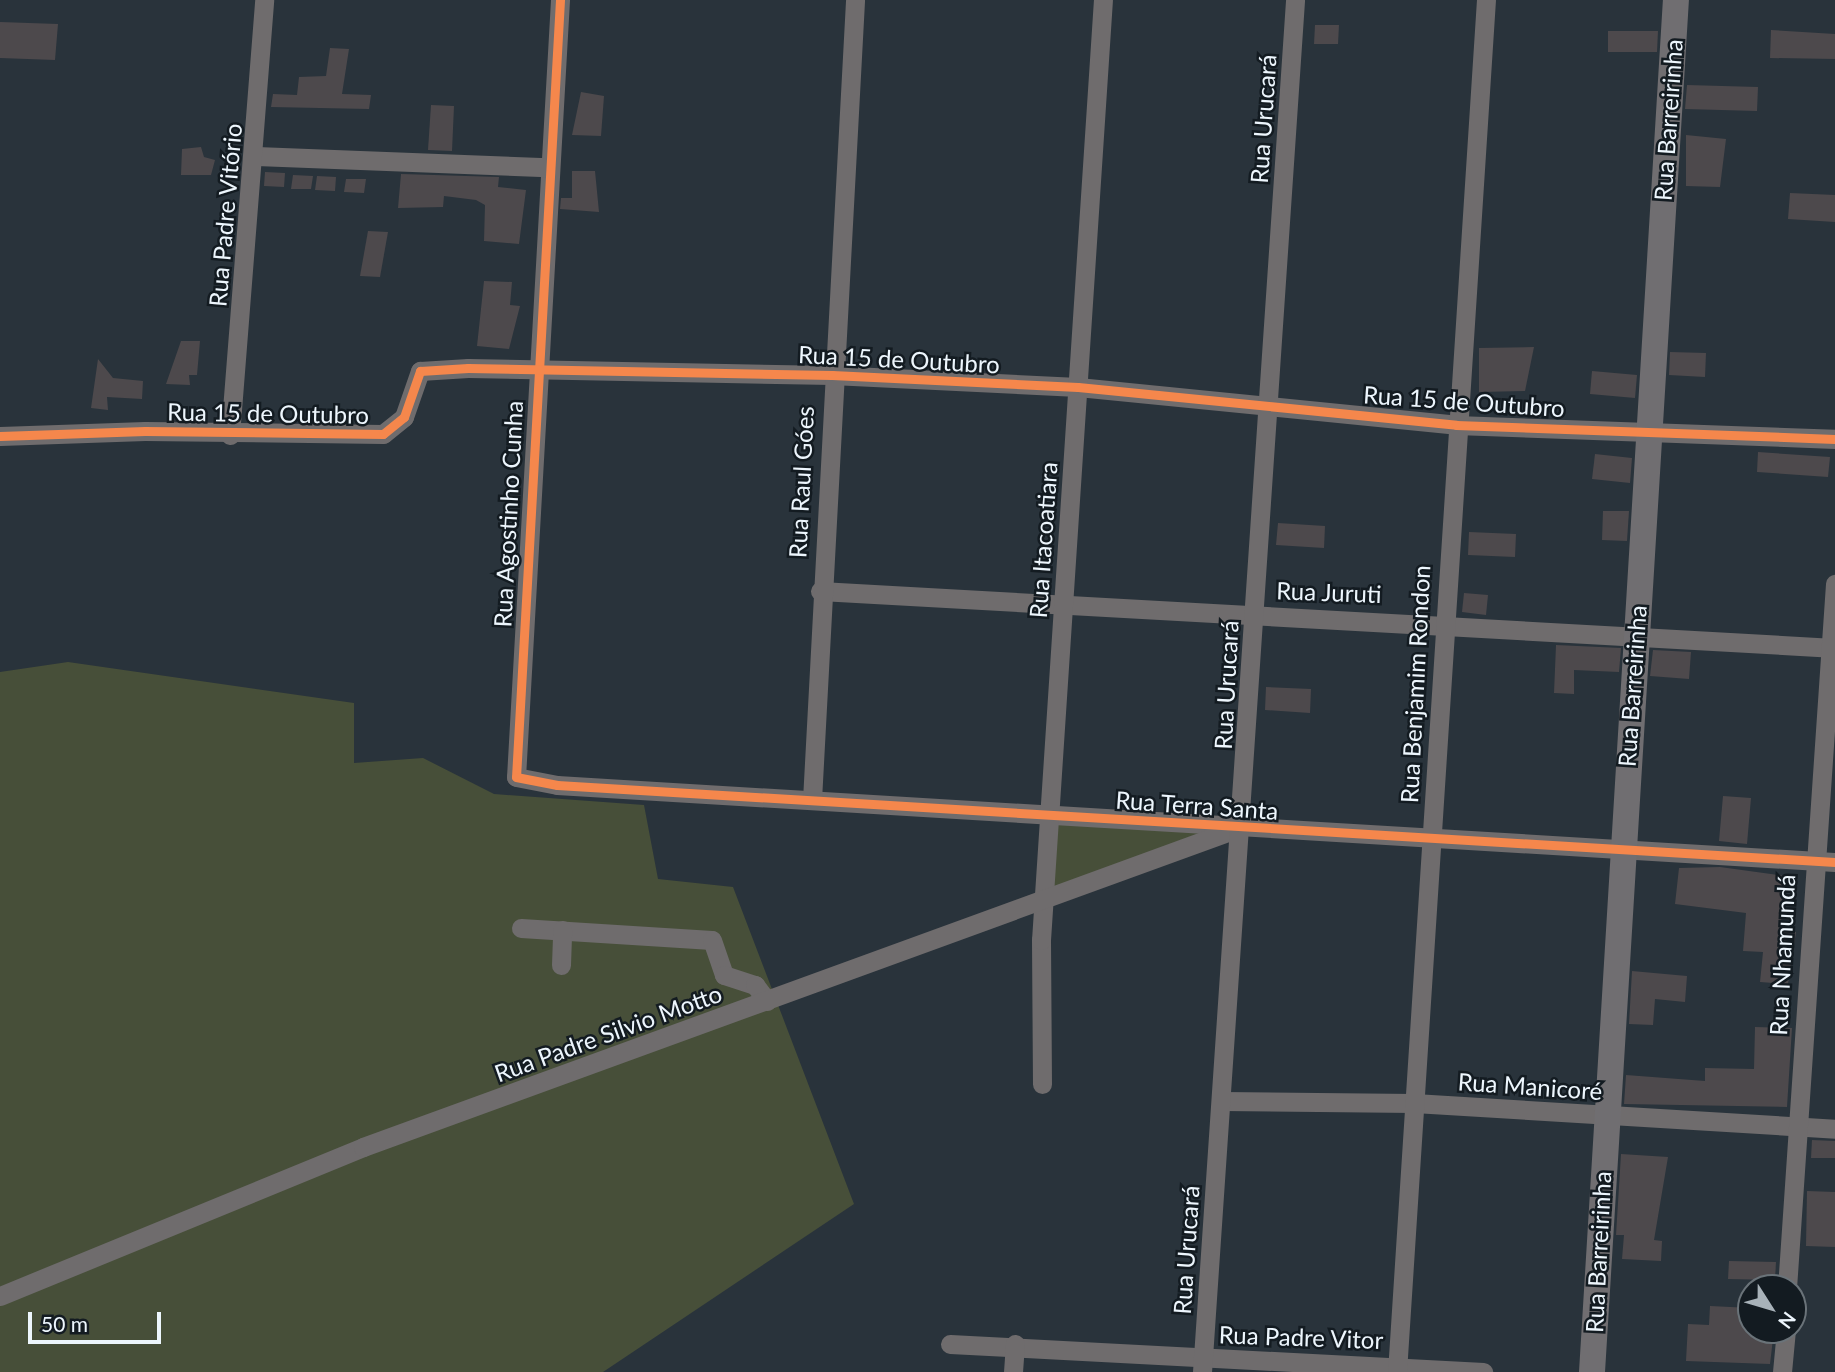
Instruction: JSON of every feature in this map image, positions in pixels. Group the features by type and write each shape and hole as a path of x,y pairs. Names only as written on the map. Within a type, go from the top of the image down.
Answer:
{"street":[{"name":"Rua Padre Vitório","path":"230,435 256,156 264,0"},
{"name":"Rua Agostinho Cunha","path":"557,785 525,782 512,769 559,0"},
{"name":"Rua Raul Góes","path":"812,800 820,591 855,0"},
{"name":"Rua Itacoatiara","path":"1042,1084 1043,903 1103,0"},
{"name":"Rua Urucará","path":"1203,1365 1295,0"},
{"name":"Rua Benjamim Rondon","path":"1397,1369 1432,837 1443,622 1486,0"},
{"name":"Rua Barreirinha","path":"1592,1372 1604,1116 1651,428 1676,0"},
{"path":"256,156 547,167"},
{"name":"Rua 15 de Outubro","path":"0,436 383,434 404,417 420,371 535,368 832,374 1078,387 1456,425 1651,428 1835,439"},
{"name":"Rua Nhamundá","path":"1788,1274 1812,861 1833,647 1835,584"},
{"name":"Rua Juruti","path":"820,591 1063,607 1443,622 1833,647"},
{"name":"Rua Terra Santa","path":"557,785 1835,862"},
{"name":"Rua Padre Silvio Motto","path":"0,1296 363,1146 767,1001 925,939 1043,903 1239,828"},
{"path":"521,928 712,940 724,975 755,985 767,1001"},
{"path":"561,965 562,930"},
{"name":"Rua Manicoré","path":"1222,1101 1414,1103 1835,1129"},
{"name":"Rua Padre Vitor","path":"950,1344 1015,1344 1203,1365 1483,1372"},
{"path":"1013,1372 1015,1344"},
{"path":"1782,1372 1785,1344"}],"green space":[{"path":"68,662 354,703 354,763 423,758 494,794 644,805 658,879 733,887 854,1204 603,1372 0,1372 0,672"},
{"path":"1051,813 1242,828 1046,900"}],"building":[{"path":"0,22 58,24 55,60 0,58"},
{"path":"1315,25 1339,25 1338,44 1314,44"},
{"path":"1771,30 1835,34 1835,59 1770,58"},
{"path":"1608,31 1658,31 1657,52 1608,52"},
{"path":"330,48 349,49 342,94 371,95 369,109 271,107 273,94 297,95 299,77 326,76"},
{"path":"1687,85 1758,87 1757,111 1685,109"},
{"path":"581,92 604,96 601,136 572,135"},
{"path":"431,105 454,106 452,151 428,150"},
{"path":"1686,135 1726,139 1720,187 1686,186"},
{"path":"201,147 204,157 215,160 211,175 181,175 182,149"},
{"path":"572,171 595,171 599,212 560,209 561,198 572,198"},
{"path":"265,172 285,173 284,187 264,186"},
{"path":"401,174 499,177 498,187 526,190 519,244 484,241 485,205 476,200 444,196 443,207 398,208"},
{"path":"293,175 313,176 311,189 291,189"},
{"path":"317,176 336,177 335,191 315,190"},
{"path":"346,179 366,179 364,193 344,192"},
{"path":"1790,193 1835,195 1835,222 1788,219"},
{"path":"368,231 388,232 380,277 360,276"},
{"path":"484,281 512,282 510,305 520,306 509,349 477,346"},
{"path":"181,341 200,341 197,375 189,375 190,385 166,384"},
{"path":"1534,347 1525,391 1479,392 1479,348"},
{"path":"1670,352 1706,353 1705,377 1669,375"},
{"path":"98,359 113,378 143,381 142,399 107,397 108,410 91,408"},
{"path":"1592,371 1637,375 1635,398 1590,394"},
{"path":"1758,452 1830,457 1828,477 1757,472"},
{"path":"1595,454 1632,458 1630,483 1592,479"},
{"path":"1603,511 1629,511 1627,541 1602,540"},
{"path":"1278,523 1325,526 1324,548 1276,545"},
{"path":"1469,532 1516,534 1515,557 1468,555"},
{"path":"1464,593 1488,595 1486,615 1462,612"},
{"path":"1556,645 1621,648 1619,672 1574,670 1574,694 1554,693"},
{"path":"1653,650 1691,652 1689,679 1650,676"},
{"path":"1266,687 1311,689 1310,713 1265,710"},
{"path":"1723,796 1751,798 1747,844 1719,841"},
{"path":"1720,867 1786,876 1780,931 1796,932 1788,984 1760,982 1763,952 1743,951 1746,913 1675,904 1679,868"},
{"path":"1632,971 1687,976 1685,1002 1655,999 1653,1025 1629,1024"},
{"path":"1755,1027 1792,1028 1787,1107 1624,1104 1626,1075 1705,1081 1705,1068 1754,1069"},
{"path":"1812,1140 1835,1141 1835,1158 1811,1158"},
{"path":"1621,1154 1668,1157 1654,1240 1662,1241 1661,1261 1622,1259 1624,1235 1616,1235"},
{"path":"1807,1191 1835,1192 1835,1247 1806,1246"},
{"path":"1729,1261 1776,1262 1775,1274 1737,1274 1737,1279 1728,1279"},
{"path":"1710,1306 1737,1307 1737,1344 1772,1344 1770,1364 1686,1361 1688,1324 1709,1325"}],"cycle path":[{"path":"560,0 516,777 557,785 1835,862"},
{"path":"0,436 145,431 383,434 404,417 420,371 468,368 832,375 1078,387 1456,425 1835,439"}]}
